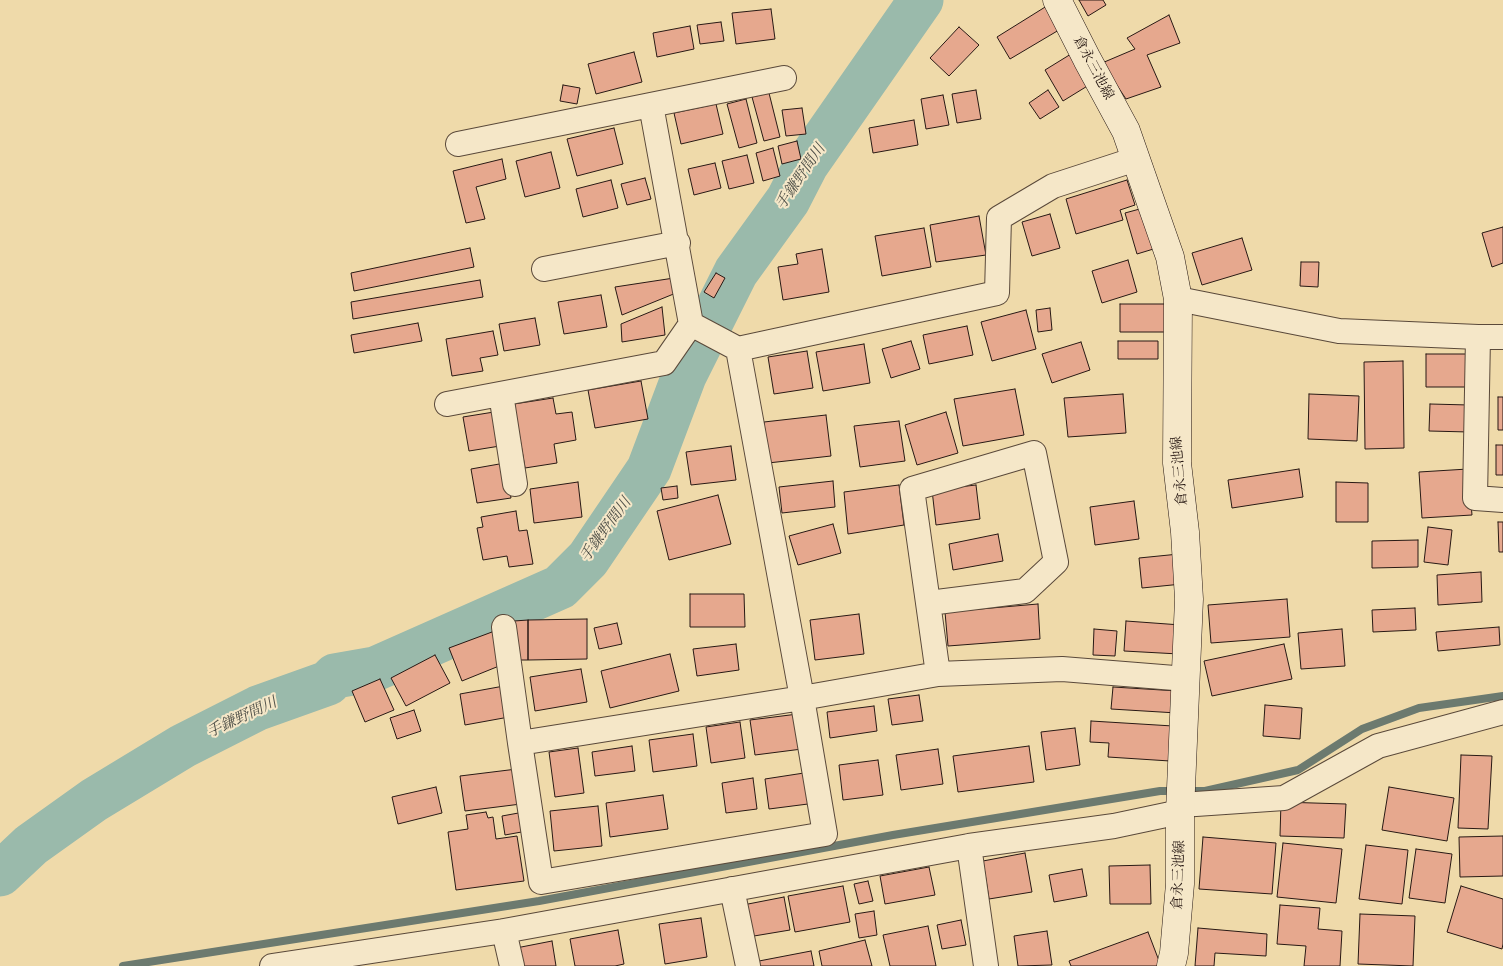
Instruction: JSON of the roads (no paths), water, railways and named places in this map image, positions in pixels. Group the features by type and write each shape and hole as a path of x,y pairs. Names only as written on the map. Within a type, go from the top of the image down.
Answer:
{"main road":[{"name":"倉永三池線","path":"1057,0 1126,132 1170,258 1178,299 1177,454 1185,532 1189,599 1180,884 1174,953 1171,966"}],"street":[{"path":"458,144 784,78"},
{"path":"447,404 664,363 691,324 652,105"},
{"path":"691,324 738,349 997,293 999,218 1053,186 1136,159"},
{"path":"544,269 678,243"},
{"path":"1178,299 1340,331 1503,337"},
{"path":"1478,337 1475,498 1503,500"},
{"path":"504,626 542,882 825,834 738,349"},
{"path":"501,394 515,484"},
{"path":"929,603 1025,591 1056,562 1034,453 912,489 938,674"},
{"path":"520,743 802,698 938,674 1062,669 1187,678"},
{"path":"272,966 504,931 969,846 1114,826 1181,808 1284,798 1378,746 1503,712"},
{"path":"969,846 986,966"},
{"path":"732,889 748,966"},
{"path":"504,931 512,966"}],"waterway":[{"name":"手鎌野間川","path":"0,874 31,845 94,800 183,746 258,708 328,683 335,676 375,669 560,587 588,559 649,469 684,376 736,272 788,200 806,165 921,0"},
{"path":"123,966 539,901 893,835 1160,791 1205,791 1298,770 1362,729 1419,708 1503,696"}]}
